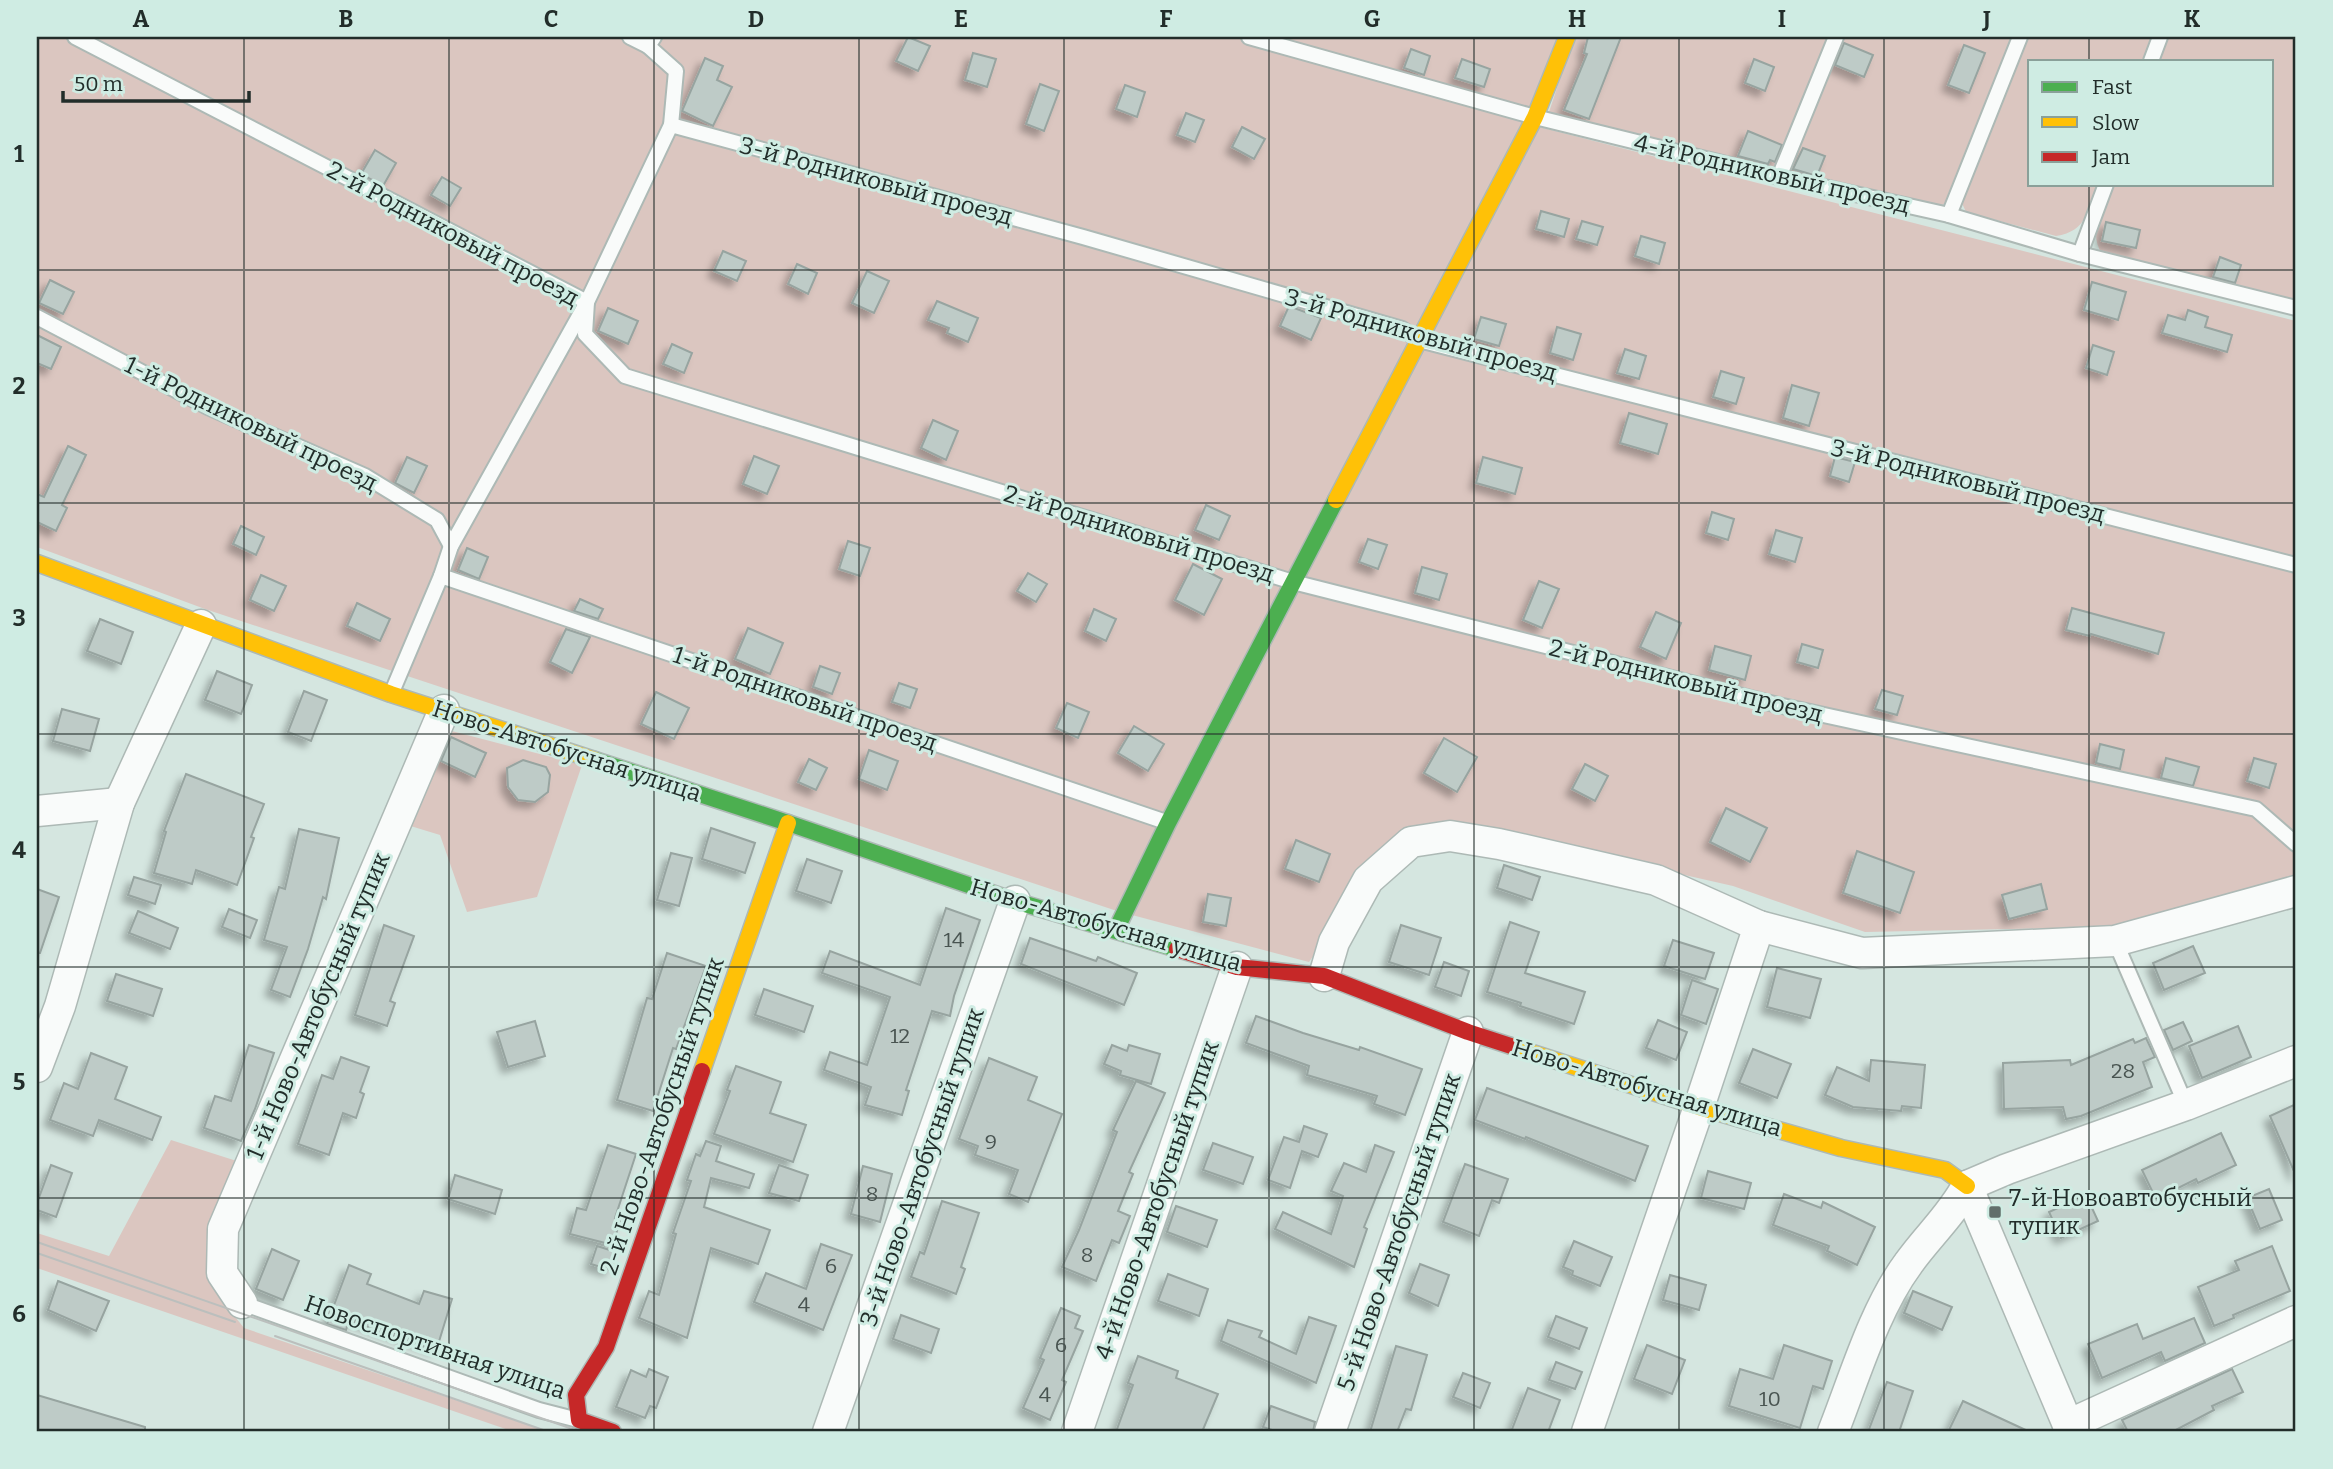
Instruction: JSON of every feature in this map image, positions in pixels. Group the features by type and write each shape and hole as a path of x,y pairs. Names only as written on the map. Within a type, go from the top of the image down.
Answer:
{"street":[{"path":"1116,930 1168,823 1535,117 1567,37"},
{"name":"Ново-Автобусная улица","path":"37,563 391,694 788,823 1015,901 1237,967 1324,976 1468,1032 1699,1107 1841,1148 1945,1170 1967,1186"},
{"path":"37,1067 60,1006 119,803 201,625"},
{"name":"1-й Ново-Автобусный тупик","path":"242,1303 222,1273 223,1229 444,710"},
{"path":"37,811 119,803"},
{"name":"2-й Ново-Автобусный тупик","path":"579,1420 576,1395 606,1347 788,823"},
{"path":"1324,976 1334,942 1368,880 1411,842 1450,836 1500,844 1656,880 1759,926 1862,953 2115,941 2296,891"},
{"name":"3-й Ново-Автобусный тупик","path":"828,1432 1015,901"},
{"path":"1587,1432 1759,926"},
{"name":"4-й Ново-Автобусный тупик","path":"1077,1432 1237,967"},
{"name":"5-й Ново-Автобусный тупик","path":"1330,1432 1468,1032"},
{"path":"1833,1432 1884,1304 1907,1264 1955,1208 1967,1186 2296,1061"},
{"path":"1967,1186 2069,1429 2296,1321"},
{"name":"Новоспортивная улица","path":"579,1420 613,1432"}],"lane":[{"name":"2-й Родниковый проезд","path":"75,37 587,302 585,334 625,376 1293,582 1778,705 2256,809 2296,844"},
{"path":"391,694 451,546 587,302 671,125 676,71 651,41 630,37"},
{"name":"4-й Родниковый проезд","path":"1249,37 1535,117 1779,177 1949,215 2080,254 2296,308"},
{"path":"1779,177 1836,37"},
{"path":"1949,215 2020,37"},
{"path":"2151,60 2160,37"},
{"name":"3-й Родниковый проезд","path":"671,125 1083,237 1402,329 1419,340 2296,565"},
{"path":"2080,254 2105,186"},
{"name":"1-й Родниковый проезд","path":"37,317 208,407 365,476 438,520 451,546"},
{"name":"1-й Родниковый проезд","path":"441,576 1168,823"},
{"path":"2115,941 2186,1105"},
{"name":"Новоспортивная улица","path":"242,1303 526,1405 579,1420"}],"shaded area":[{"path":"37,37 1559,37 1524,123 2296,321 2296,885 2114,927 1865,932 1733,886 1456,823 1402,832 1309,962 1117,911 205,609 37,547"},
{"path":"1574,37 1830,37 1776,172 1771,173 1549,112"},
{"path":"1843,37 2012,37 1945,204 1938,206 1792,174 1791,166"},
{"path":"2027,37 2153,37 2144,60 2028,60 2028,186 2096,186 2085,218 2080,224 2067,233 2056,236 1966,212 1961,201"},
{"path":"2167,37 2296,37 2296,302 2102,254 2096,237 2098,219 2112,186 2274,186 2274,60 2158,60"},
{"path":"448,730 582,765 537,897 467,912 440,835 404,824"},
{"path":"171,1140 246,1164 212,1274 221,1299 244,1328 550,1432 514,1432 37,1268 37,1233 109,1256"}],"building":[{"path":"908,37 930,46 918,71 896,61"},
{"path":"1588,37 1621,37 1589,119 1564,110 1587,54 1584,53"},
{"path":"1844,43 1873,55 1864,77 1835,65"},
{"path":"1964,45 1985,53 1969,93 1948,85"},
{"path":"1411,49 1430,56 1424,75 1404,68"},
{"path":"973,53 996,59 987,87 965,80"},
{"path":"705,58 723,66 717,80 732,87 713,126 682,111"},
{"path":"1462,59 1490,69 1484,87 1455,78"},
{"path":"1754,59 1774,67 1765,91 1745,83"},
{"path":"1040,84 1059,91 1044,131 1026,124"},
{"path":"1125,85 1145,92 1137,117 1116,109"},
{"path":"1186,113 1204,120 1195,142 1177,135"},
{"path":"1242,127 1265,139 1254,159 1232,147"},
{"path":"1748,131 1782,145 1775,162 1770,160 1768,164 1738,156"},
{"path":"1803,148 1825,156 1817,176 1793,169"},
{"path":"375,150 396,163 383,186 361,174"},
{"path":"442,177 461,188 450,206 431,195"},
{"path":"1541,211 1569,219 1564,237 1536,229"},
{"path":"1582,221 1603,227 1597,245 1576,239"},
{"path":"2106,222 2140,230 2136,248 2102,241"},
{"path":"1641,236 1665,243 1659,264 1635,256"},
{"path":"723,251 746,261 737,281 714,271"},
{"path":"2220,257 2241,265 2235,283 2213,277"},
{"path":"797,264 817,273 808,294 788,284"},
{"path":"867,271 889,281 874,313 852,303"},
{"path":"50,280 74,292 63,314 39,303"},
{"path":"2092,282 2126,292 2118,320 2084,310"},
{"path":"937,301 978,318 968,342 947,333 949,328 928,320"},
{"path":"1289,306 1321,318 1311,340 1280,326"},
{"path":"608,308 638,321 628,344 598,331"},
{"path":"2188,310 2208,317 2205,327 2232,335 2227,352 2162,333 2168,315 2185,320"},
{"path":"1481,317 1506,324 1499,346 1474,339"},
{"path":"1557,327 1581,334 1573,360 1550,353"},
{"path":"37,335 61,347 51,369 37,363"},
{"path":"672,344 692,353 684,373 663,364"},
{"path":"2093,345 2114,352 2107,375 2086,368"},
{"path":"1625,349 1646,356 1639,379 1617,373"},
{"path":"1721,371 1744,378 1736,404 1713,397"},
{"path":"1792,385 1819,393 1809,426 1783,418"},
{"path":"1629,413 1667,424 1658,454 1620,443"},
{"path":"933,420 958,431 946,460 921,448"},
{"path":"68,446 86,455 62,505 67,508 56,531 37,522 37,494 44,497"},
{"path":"754,456 779,466 767,494 743,484"},
{"path":"407,457 427,466 414,493 395,483"},
{"path":"1483,457 1522,468 1515,494 1476,483"},
{"path":"1835,457 1855,462 1849,482 1830,476"},
{"path":"1206,505 1230,516 1219,540 1195,530"},
{"path":"1712,512 1734,519 1728,540 1706,533"},
{"path":"241,526 264,537 256,555 233,544"},
{"path":"1776,530 1802,538 1795,562 1769,554"},
{"path":"1368,539 1387,545 1378,569 1359,562"},
{"path":"848,541 870,548 860,576 839,569"},
{"path":"467,548 488,557 479,579 458,570"},
{"path":"1193,564 1222,579 1204,615 1175,600"},
{"path":"1422,567 1447,574 1439,600 1415,593"},
{"path":"1028,573 1047,584 1036,602 1017,591"},
{"path":"261,575 286,586 274,611 250,600"},
{"path":"1539,581 1559,589 1542,628 1523,620"},
{"path":"580,599 603,609 598,619 574,611"},
{"path":"357,603 390,619 380,641 347,626"},
{"path":"2072,608 2164,633 2158,654 2091,634 2090,636 2066,630"},
{"path":"1094,609 1116,619 1106,641 1085,631"},
{"path":"1656,612 1681,623 1666,659 1640,647"},
{"path":"100,619 133,632 121,664 87,651"},
{"path":"748,628 783,643 770,674 735,659"},
{"path":"566,629 590,637 572,673 550,662"},
{"path":"1802,644 1823,650 1818,668 1797,662"},
{"path":"1715,646 1751,656 1745,680 1709,670"},
{"path":"820,666 840,673 832,694 813,687"},
{"path":"217,671 252,685 241,714 205,700"},
{"path":"899,683 917,689 910,708 892,702"},
{"path":"1882,690 1903,696 1897,715 1875,709"},
{"path":"304,691 327,700 311,741 288,732"},
{"path":"656,692 689,708 674,739 641,724"},
{"path":"1067,703 1089,712 1078,738 1056,728"},
{"path":"62,709 99,719 90,751 53,741"},
{"path":"1134,726 1164,744 1148,771 1118,753"},
{"path":"451,737 486,753 475,777 441,761"},
{"path":"1444,738 1477,757 1457,792 1424,773"},
{"path":"2100,744 2124,750 2120,769 2096,763"},
{"path":"869,750 898,761 887,790 859,779"},
{"path":"2166,758 2199,767 2193,786 2161,778"},
{"path":"2254,758 2276,764 2269,788 2247,781"},
{"path":"809,759 827,768 816,790 798,782"},
{"path":"523,760 546,767 550,775 548,792 535,802 518,800 508,787 507,768"},
{"path":"1585,764 1608,776 1595,801 1572,789"},
{"path":"186,774 264,804 237,885 196,870 192,884 154,873 166,832 164,831"},
{"path":"1726,808 1767,828 1750,862 1710,842"},
{"path":"711,828 755,843 745,873 702,859"},
{"path":"299,829 339,838 326,899 323,897 290,997 271,990 287,947 264,940 279,887 285,889"},
{"path":"1296,840 1330,854 1319,882 1285,869"},
{"path":"1857,851 1914,872 1900,913 1843,893"},
{"path":"671,853 692,858 679,906 657,900"},
{"path":"807,859 842,871 831,903 796,891"},
{"path":"1504,865 1540,877 1532,900 1497,888"},
{"path":"134,877 161,885 155,904 128,895"},
{"path":"2041,884 2047,909 2009,919 2002,895"},
{"path":"37,889 59,897 40,953 37,953"},
{"path":"1208,894 1231,898 1226,926 1203,922"},
{"path":"946,908 980,920 954,996 950,1016 932,1011 906,1090 909,1091 902,1115 865,1105 871,1087 824,1070 830,1052 867,1065 890,997 822,973 830,951 920,985"},
{"path":"229,909 257,920 250,938 222,927"},
{"path":"138,911 178,928 170,949 129,933"},
{"path":"1510,922 1539,932 1525,973 1585,992 1574,1024 1487,992"},
{"path":"384,925 414,936 390,1001 395,1003 387,1026 355,1015"},
{"path":"1401,925 1441,938 1429,975 1389,962"},
{"path":"1030,938 1096,961 1098,957 1137,973 1124,1005 1021,964"},
{"path":"1673,940 1714,953 1705,979 1664,966"},
{"path":"2193,946 2205,973 2164,990 2153,963"},
{"path":"667,953 706,966 676,1049 673,1048 653,1111 617,1100 647,998 652,999"},
{"path":"1444,962 1469,971 1461,996 1435,987"},
{"path":"1777,968 1821,979 1810,1018 1767,1007"},
{"path":"116,974 162,989 153,1016 107,1001"},
{"path":"1692,980 1718,989 1706,1024 1681,1015"},
{"path":"764,989 813,1006 804,1032 755,1015"},
{"path":"1256,1016 1359,1050 1360,1047 1422,1069 1405,1115 1374,1104 1377,1096 1307,1075 1309,1066 1246,1043"},
{"path":"1658,1020 1687,1032 1676,1060 1646,1048"},
{"path":"535,1021 545,1056 508,1067 497,1032"},
{"path":"2183,1022 2192,1041 2173,1050 2164,1030"},
{"path":"2238,1026 2251,1057 2202,1078 2189,1046"},
{"path":"2146,1038 2155,1057 2143,1062 2152,1087 2081,1116 2066,1119 2063,1107 2004,1109 2003,1063 2070,1060 2071,1065 2133,1039 2135,1043"},
{"path":"249,1045 274,1053 241,1141 204,1128 215,1096 231,1101"},
{"path":"1112,1045 1127,1051 1129,1045 1160,1054 1151,1084 1120,1075 1121,1071 1104,1064"},
{"path":"1753,1049 1791,1064 1777,1098 1739,1083"},
{"path":"91,1053 127,1067 115,1099 161,1117 152,1140 99,1120 93,1136 50,1120 64,1083 78,1089"},
{"path":"341,1057 369,1067 360,1092 364,1094 356,1118 343,1113 329,1155 298,1144 322,1075 333,1079"},
{"path":"989,1058 1037,1077 1028,1100 1062,1114 1028,1202 1009,1194 1018,1170 975,1155 978,1146 959,1139"},
{"path":"1871,1060 1925,1065 1921,1108 1902,1106 1901,1111 1853,1107 1825,1095 1837,1067 1869,1081"},
{"path":"736,1066 781,1082 770,1113 806,1125 793,1162 714,1134"},
{"path":"1136,1081 1165,1093 1129,1172 1133,1174 1118,1211 1130,1216 1119,1243 1112,1240 1096,1281 1062,1267 1117,1132 1113,1130"},
{"path":"1487,1088 1648,1146 1635,1181 1526,1137 1525,1139 1475,1120"},
{"path":"2296,1104 2296,1176 2270,1116"},
{"path":"1304,1126 1327,1134 1318,1157 1302,1151 1290,1188 1268,1180 1284,1137 1299,1142"},
{"path":"2221,1133 2236,1165 2198,1183 2196,1179 2156,1199 2142,1170"},
{"path":"706,1141 721,1146 716,1161 754,1174 749,1188 711,1178 704,1207 770,1230 758,1264 711,1248 687,1338 639,1318 649,1291 659,1295 676,1234 673,1233 691,1181 687,1180 696,1154 700,1156"},
{"path":"1213,1143 1253,1157 1243,1184 1203,1170"},
{"path":"608,1145 636,1154 615,1218 620,1220 613,1245 570,1234 577,1208 586,1210"},
{"path":"1375,1145 1394,1152 1364,1227 1367,1229 1354,1267 1275,1229 1283,1212 1331,1234 1343,1196 1331,1191 1344,1163 1366,1172"},
{"path":"1465,1164 1508,1179 1499,1203 1492,1200 1479,1236 1443,1222"},
{"path":"51,1165 72,1173 56,1217 37,1210"},
{"path":"779,1165 808,1175 799,1201 769,1193"},
{"path":"863,1166 892,1174 880,1222 851,1214"},
{"path":"1708,1171 1751,1183 1744,1209 1701,1198"},
{"path":"455,1175 502,1190 495,1214 448,1199"},
{"path":"2269,1189 2282,1220 2260,1229 2247,1198"},
{"path":"1784,1194 1821,1208 1823,1202 1875,1227 1857,1265 1827,1251 1829,1246 1773,1225"},
{"path":"2086,1195 2098,1221 2061,1238 2049,1212"},
{"path":"942,1201 979,1213 961,1267 965,1269 956,1294 911,1277 920,1252 924,1254"},
{"path":"1176,1206 1217,1220 1207,1247 1167,1232"},
{"path":"1574,1241 1612,1257 1600,1286 1572,1275 1573,1271 1563,1267"},
{"path":"821,1244 852,1255 823,1330 754,1302 766,1273 806,1289"},
{"path":"597,1246 616,1252 610,1270 591,1264"},
{"path":"2272,1246 2290,1291 2214,1326 2198,1287 2239,1270 2235,1261"},
{"path":"272,1249 299,1261 283,1300 256,1289"},
{"path":"1420,1264 1449,1275 1438,1306 1409,1293"},
{"path":"349,1265 371,1274 367,1284 419,1304 424,1291 452,1299 437,1348 350,1318 346,1330 327,1324"},
{"path":"1168,1274 1208,1289 1199,1316 1158,1301"},
{"path":"1670,1275 1706,1285 1699,1310 1663,1300"},
{"path":"58,1281 109,1301 96,1331 48,1310"},
{"path":"1913,1291 1952,1307 1942,1330 1904,1313"},
{"path":"1061,1308 1080,1316 1075,1328 1083,1331 1062,1380 1066,1382 1050,1420 1023,1408 1044,1360 1040,1358"},
{"path":"901,1315 939,1329 931,1353 893,1339"},
{"path":"1556,1316 1587,1328 1579,1349 1548,1337"},
{"path":"1309,1317 1336,1326 1316,1383 1221,1341 1228,1320 1262,1331 1259,1337 1296,1354"},
{"path":"2194,1318 2205,1343 2165,1361 2161,1352 2102,1378 2088,1344 2137,1324 2143,1339"},
{"path":"1647,1345 1685,1360 1672,1394 1634,1379"},
{"path":"1784,1345 1832,1361 1823,1389 1813,1386 1800,1428 1729,1406 1740,1369 1773,1379"},
{"path":"1396,1346 1427,1355 1411,1410 1406,1409 1397,1432 1370,1432"},
{"path":"1138,1356 1178,1371 1176,1378 1218,1394 1202,1432 1116,1432 1133,1385 1128,1383"},
{"path":"1556,1362 1582,1372 1575,1389 1549,1380"},
{"path":"649,1369 668,1377 656,1408 650,1406 645,1418 616,1407 631,1370 646,1377"},
{"path":"2232,1369 2243,1392 2212,1406 2214,1410 2172,1432 2128,1432 2122,1420"},
{"path":"1463,1373 1490,1383 1480,1408 1453,1397"},
{"path":"1887,1382 1913,1391 1899,1432 1868,1432"},
{"path":"1528,1388 1560,1400 1548,1432 1511,1432"},
{"path":"37,1395 145,1427 145,1432 37,1432"},
{"path":"1963,1401 2030,1432 1948,1432"},
{"path":"1271,1406 1315,1422 1313,1432 1278,1432 1263,1427"}],"tram line":[{"path":"37,1242 581,1432"},
{"path":"37,1253 235,1322"},
{"path":"275,1336 549,1432"}],"traffic: fast":[{"path":"1116,930 1168,823 1336,500"},
{"path":"595,760 1015,901 1177,949"}],"traffic: slow":[{"path":"1336,500 1535,117 1567,37"},
{"path":"37,563 391,694 595,760"},
{"path":"702,1071 788,823"},
{"path":"1511,1046 1699,1107 1841,1148 1945,1170 1967,1186"}],"traffic: jam":[{"path":"1177,949 1237,967 1324,976 1511,1046"},
{"path":"613,1432 579,1420 576,1395 606,1347 702,1071"}],"place":[{"name":"7-й Новоавтобусный тупик","path":"1995,1212"}]}
